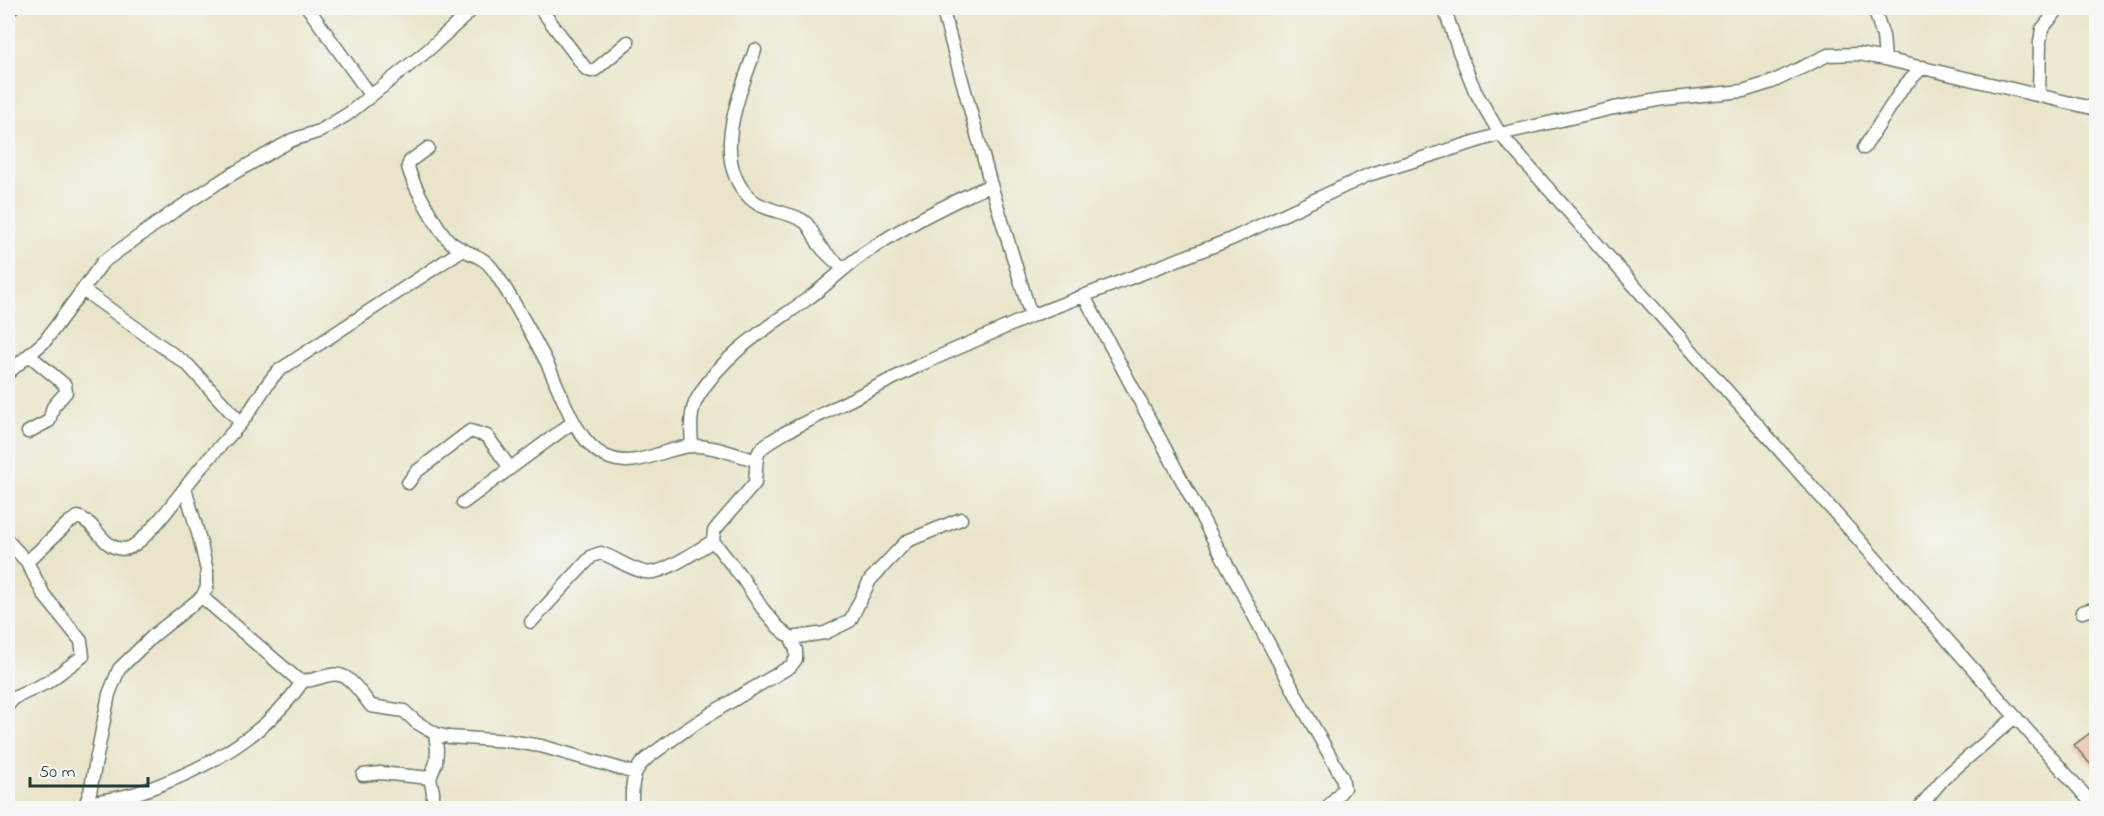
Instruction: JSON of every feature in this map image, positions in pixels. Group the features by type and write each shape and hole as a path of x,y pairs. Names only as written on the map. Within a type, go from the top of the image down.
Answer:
{"street":[{"path":"8,12 12,8"},
{"path":"308,8 371,96"},
{"path":"8,373 45,341 103,262 227,177 292,141 334,123 427,51 474,8"},
{"path":"540,8 586,69 591,71 628,42"},
{"path":"942,8 991,185 1031,316"},
{"path":"1444,8 1475,91 1500,134 2097,808"},
{"path":"1874,8 1883,36 1885,58"},
{"path":"2039,95 2042,29 2060,8"},
{"path":"755,50 734,110 729,150 734,174 751,199 805,222 820,246 844,269"},
{"path":"632,808 635,773 644,761 726,703 791,666 796,659 796,650 791,638 762,608 713,541 714,531 755,483 755,460 764,445 783,433 922,364 1031,316 1229,240 1368,175 1500,134 1663,99 1743,91 1772,82 1828,55 1859,54 1885,58 2097,109"},
{"path":"1864,148 1904,86 1923,68"},
{"path":"428,148 410,161 409,171 427,208 450,242 487,261 497,275 545,358 573,422 593,446 603,455 616,460 639,460 692,446 708,447 755,460"},
{"path":"692,446 691,423 698,396 717,372 751,339 820,290 862,255 941,208 991,185"},
{"path":"27,562 68,523 78,517 90,524 109,545 117,548 131,547 148,532 210,455 241,423 266,384 278,371 462,250"},
{"path":"83,290 188,366 241,423"},
{"path":"1084,296 1342,777 1344,788 1327,808"},
{"path":"28,432 49,421 53,407 66,392 65,385 29,355"},
{"path":"463,503 573,422"},
{"path":"408,483 416,472 470,432 487,436 510,468"},
{"path":"185,488 193,510 207,571 207,587 202,597 154,635 119,669 110,694 86,806 136,793 177,777 245,741 288,703 303,681"},
{"path":"791,638 825,633 850,621 870,580 907,541 961,519"},
{"path":"8,541 27,562 44,595 81,641 83,656 48,682 14,698 10,709"},
{"path":"531,622 592,556 601,553 637,570 647,573 658,572 713,541"},
{"path":"202,597 297,679 303,681 327,675 347,678 371,706 404,711 416,722 435,733 449,737 541,746 635,773"},
{"path":"2082,612 2097,609"},
{"path":"1919,808 1944,778 2015,717"},
{"path":"433,808 430,778 436,763 435,733"},
{"path":"363,775 380,773 430,778"}],"building":[{"path":"2097,728 2097,772 2074,745"}]}
